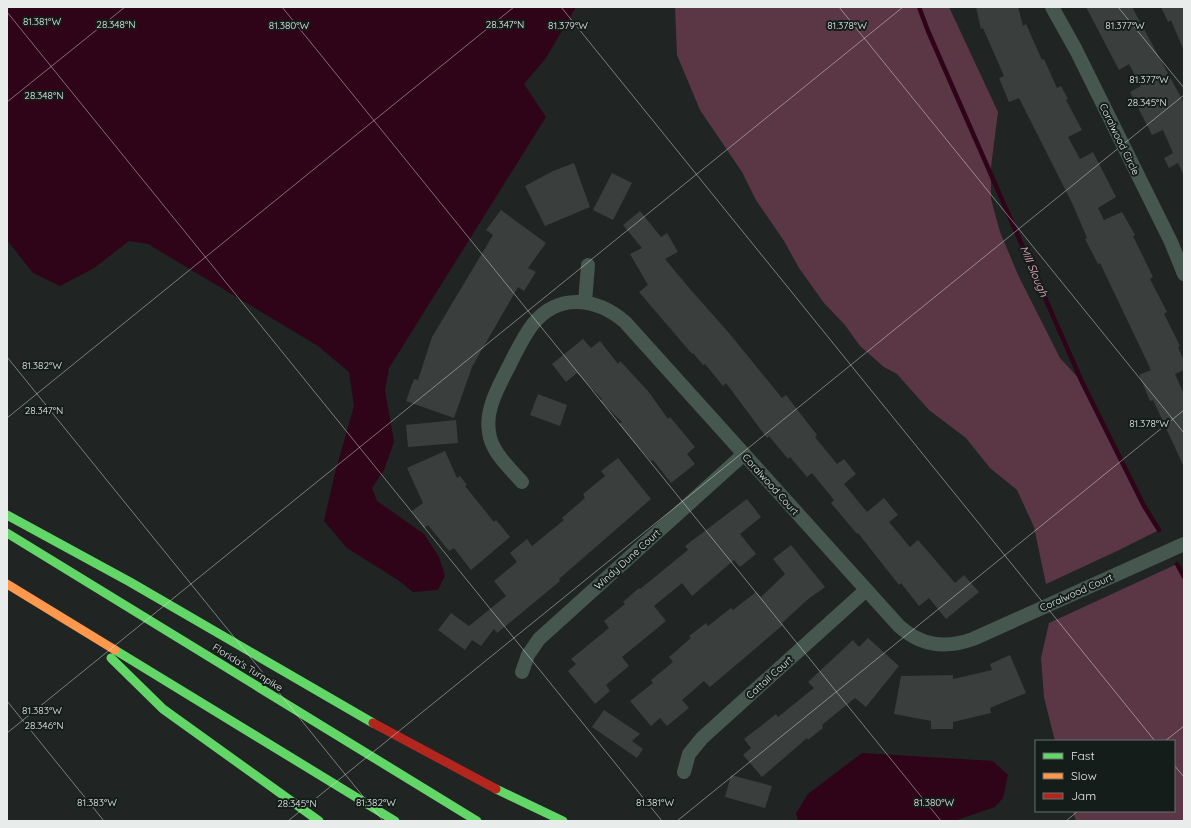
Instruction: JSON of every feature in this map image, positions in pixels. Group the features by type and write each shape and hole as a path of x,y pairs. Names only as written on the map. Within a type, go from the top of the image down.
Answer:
{"highway":[{"path":"7,515 130,582 403,741 503,793 563,821"},
{"name":"Florida's Turnpike","path":"7,533 477,821"},
{"path":"7,584 395,821"},
{"path":"80,628 164,709 319,821"}],"street":[{"name":"Coralwood Circle","path":"1052,7 1076,50 1171,242 1184,274"},
{"path":"585,302 588,265"},
{"name":"Coralwood Court","path":"522,482 494,449 488,424 492,405 505,374 534,324 540,317 556,307 570,303 585,302 601,306 625,322 899,626 913,637 930,644 951,645 973,639 1184,544"},
{"name":"Windy Dune Court","path":"522,672 528,655 539,639 744,454"},
{"name":"Cattail Court","path":"684,772 689,754 702,738 866,590"}],"shaded area":[{"path":"7,7 576,7 546,58 524,84 546,117 389,368 385,390 394,442 384,470 372,488 377,501 424,534 439,557 445,576 438,590 413,592 398,580 347,548 324,521 335,473 354,406 349,372 318,346 148,244 129,241 94,268 60,286 33,273 7,240"},
{"name":"Mill Slough","path":"675,7 949,7 998,112 991,167 991,199 1000,232 1019,277 1060,358 1082,382 1144,506 1159,530 1046,584 1034,527 1017,490 990,468 966,438 929,410 897,374 884,367 860,346 845,325 824,303 799,268 784,241 756,200 742,172 700,110 677,55"},
{"path":"1177,564 1184,577 1184,821 1076,821 1073,812 1175,812 1175,740 1055,740 1044,697 1041,658 1049,623"},
{"path":"862,753 993,761 1008,775 1003,798 995,807 954,821 798,821 796,813 808,794"}],"building":[{"path":"976,7 1018,7 1023,26 1026,24 1042,60 1044,59 1057,88 1061,86 1068,99 1066,100 1082,130 1068,137 1080,159 1093,152 1116,197 1098,208 1104,220 1122,212 1135,235 1133,236 1153,277 1150,279 1167,312 1164,314 1180,346 1178,347 1184,361 1184,370 1175,374 1184,394 1184,467 1153,400 1150,401 1139,375 1151,370 1100,263 1098,264 1085,239 1087,238 1073,205 1019,98 1009,102 999,78 1004,76 983,28 981,29"},
{"path":"1086,7 1132,7 1184,103 1184,176 1178,163 1169,168 1164,158 1173,153 1163,130 1152,135 1130,92 1141,86 1129,64 1119,70"},
{"path":"1161,7 1184,7 1184,51 1171,20 1168,22"},
{"path":"574,163 590,207 545,226 525,186 553,171"},
{"path":"612,173 632,183 613,220 593,210"},
{"path":"501,210 546,243 528,268 536,272 524,291 518,287 472,367 454,418 406,401 414,379 418,380 432,337 493,235 486,230"},
{"path":"640,211 661,237 667,233 678,252 665,259 729,333 782,398 786,395 817,435 815,437 837,464 844,459 856,474 844,484 867,512 884,498 898,515 889,522 910,547 918,540 955,583 964,575 979,592 946,619 929,598 919,606 901,583 899,585 858,533 857,534 831,503 834,500 812,473 807,477 790,457 788,459 769,436 767,438 726,383 723,386 705,364 703,365 693,353 692,354 639,292 648,285 630,254 642,248 623,225"},
{"path":"583,339 591,348 600,341 618,364 620,361 648,391 668,419 670,417 695,447 687,454 695,464 671,483 653,460 651,461 619,424 622,422 600,401 602,399 577,373 566,382 552,364"},
{"path":"538,394 567,405 560,426 530,415"},
{"path":"456,420 458,443 408,447 406,425"},
{"path":"445,451 457,478 460,476 467,485 465,486 494,522 496,520 510,537 471,570 454,548 449,551 428,525 424,528 412,511 423,503 407,468"},
{"path":"618,458 651,499 559,579 560,581 513,620 497,633 494,629 481,646 472,640 465,650 438,630 451,613 469,626 506,596 494,581 517,562 510,553 527,539 532,546 564,520 562,518 585,498 583,494 605,476 601,471"},
{"path":"747,499 761,517 740,534 756,554 740,567 734,560 692,596 682,583 654,606 666,621 622,657 629,666 606,685 610,691 595,704 568,671 576,664 571,659 609,628 604,621 625,604 623,602 688,550 685,546"},
{"path":"791,545 825,587 807,600 782,623 783,625 710,687 704,681 682,700 689,708 667,726 660,718 651,726 630,701 653,683 651,680 673,662 669,657 691,638 689,636 706,623 708,626 731,608 733,610 756,592 761,597 785,574 773,559"},
{"path":"868,638 899,666 866,707 855,698 822,725 823,728 808,740 807,738 762,777 743,755 751,748 744,739 776,714 778,717 814,688 808,682 853,640 859,647"},
{"path":"1010,655 1026,693 990,708 991,713 953,722 953,729 931,729 931,721 894,714 901,676 953,675 953,679 992,670 990,664"},
{"path":"604,710 640,734 632,741 643,749 637,758 592,727"},
{"path":"731,775 772,786 765,808 725,797"}],"waterway":[{"name":"Mill Slough","path":"919,7 928,31 1082,382 1144,506 1159,530"},
{"name":"Mill Slough","path":"1177,564 1184,577"}],"traffic: fast":[{"path":"7,515 130,582 373,723"},
{"path":"7,533 477,821"},
{"path":"115,650 395,821"},
{"path":"111,658 163,709 319,821"},
{"path":"496,789 563,821"}],"traffic: slow":[{"path":"7,584 115,650"}],"traffic: jam":[{"path":"373,723 496,789"}]}
